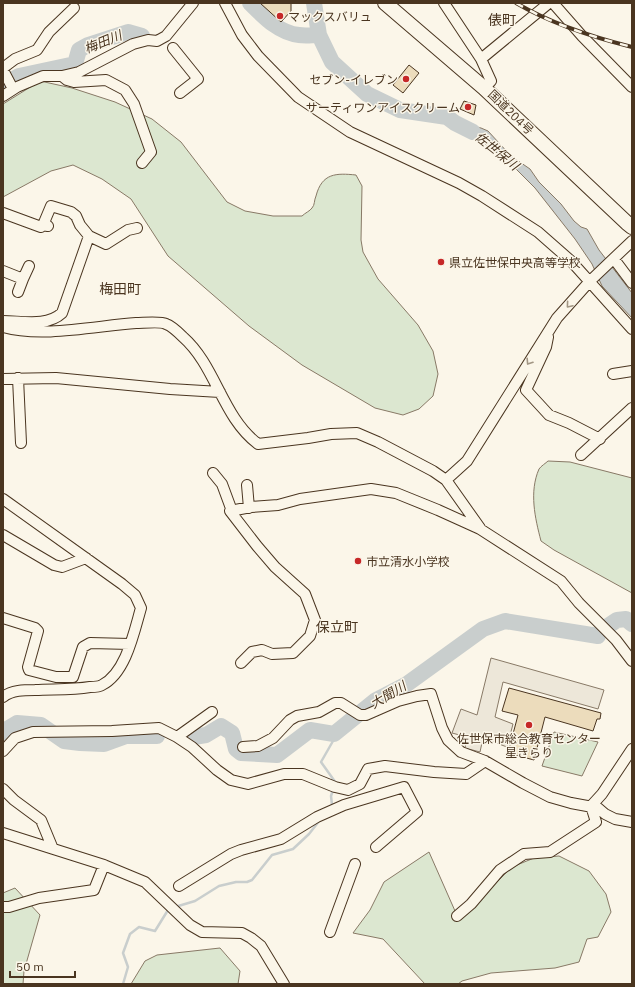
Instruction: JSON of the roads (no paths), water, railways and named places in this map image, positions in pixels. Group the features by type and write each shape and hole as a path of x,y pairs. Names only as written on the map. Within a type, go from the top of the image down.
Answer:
{"highway":[{"name":"国道204号","path":"385,3 484,88 632,227"}],"street":[{"path":"156,41 166,36 193,3"},
{"path":"225,3 242,35 258,56 298,97 350,132 458,183 482,196 538,232 571,261 590,281 598,293 632,329"},
{"path":"444,3 481,59 491,81 484,88"},
{"path":"481,59 548,3"},
{"path":"553,3 582,36 632,87"},
{"path":"13,89 3,69 15,58 37,50 49,32 74,8"},
{"path":"3,96 13,89 43,76 62,76 79,72 133,44 148,40 156,41 178,49 198,79 180,93"},
{"path":"62,76 67,80 74,82 106,80 125,90 134,104 151,152 142,162"},
{"path":"3,213 41,227 46,226 51,206 71,212 76,216 80,225 89,236 106,244 128,230 136,228"},
{"path":"3,322 33,322 56,319 62,313 89,236"},
{"path":"446,480 467,461 557,318 590,281 632,241"},
{"path":"611,262 632,283"},
{"path":"18,292 28,266"},
{"path":"3,271 23,279"},
{"path":"3,327 35,332 117,324 166,324 184,338 192,347 203,363 238,424 250,438 258,444 331,434 357,433 378,442 433,471 446,480 480,529"},
{"path":"550,329 546,347 526,390 550,415 600,439"},
{"path":"613,374 632,371"},
{"path":"18,378 21,443"},
{"path":"3,379 56,378 170,389 220,392"},
{"path":"581,455 632,408"},
{"path":"213,474 222,484 232,511 230,511 275,567 305,594 315,620 310,636 293,653 272,654 262,650 252,652 241,663"},
{"path":"247,485 249,508"},
{"path":"232,511 278,505 300,499 371,488 396,493 480,529 561,581 579,603 616,640 632,661"},
{"path":"3,499 127,588 135,595 141,608 122,664 115,675 102,685 76,690 20,690 3,697"},
{"path":"3,535 54,566 62,567 86,558"},
{"path":"3,618 36,628 38,631 28,666 29,670 56,677 73,677 83,647 90,643 130,644"},
{"path":"243,747 258,746 273,738 290,720 298,716 319,712 334,703 341,703 360,715 366,715 398,701 431,694 442,728 448,740 461,752 485,761 523,784 550,797 598,808 605,814 615,819 628,822 632,827"},
{"path":"177,737 212,712"},
{"path":"3,751 15,738 33,732 73,732 159,728 192,747 217,770 231,780 248,784 284,774 303,774 332,786 348,790 360,784 368,769 385,766 466,774 485,761"},
{"path":"591,806 602,794 632,749"},
{"path":"178,886 231,854 281,839 317,817 344,805 404,787 417,812 376,847"},
{"path":"3,789 14,800 41,820 53,849"},
{"path":"457,916 471,904 500,870 524,854 550,852 596,822 591,806"},
{"path":"3,833 104,865 145,882 190,925 202,932 242,933 261,946 284,984"},
{"path":"330,932 355,864"},
{"path":"3,907 9,907 39,898 94,890 104,865"}],"water":[{"path":"452,122 481,128 488,131 511,156 530,169 539,182 561,204 574,221 581,227 587,229 599,250 632,293 632,318 602,286 592,264 575,239 535,188 509,162 484,143 471,137"}],"waterway":[{"name":"梅田川","path":"250,3 278,28 292,34 319,35"},
{"name":"佐世保川","path":"314,3 319,35 332,62 367,94 400,110 447,117 473,132"},
{"name":"梅田川","path":"3,85 19,76 75,64 79,50 88,45 128,32 142,36"},
{"name":"大聞川","path":"608,626 617,620 626,619 632,624"},
{"name":"大聞川","path":"194,737 206,735 221,726 232,733 236,749 241,753 277,755 310,730 334,734 376,700 407,684 483,629 505,621 598,636"},
{"name":"大聞川","path":"3,733 17,723 41,725 64,741 80,743 104,744 126,736 157,736"},
{"path":"334,734 333,741 321,762 336,783"},
{"path":"330,808 332,805 331,796 333,790"},
{"path":"175,907 195,901 219,886 252,880 272,855 293,849 309,834 320,820"},
{"path":"123,984 128,967 123,953 130,934 139,927 155,931 170,909"}],"railway":[{"path":"516,3 558,24 602,39 632,47"}],"place":[{"name":"マックスバリュ","path":"280,16"},
{"name":"セブン-イレブン","path":"406,79"},
{"name":"サーティワンアイスクリーム","path":"468,107"},
{"name":"県立佐世保中央高等学校","path":"441,262"},
{"name":"市立清水小学校","path":"358,561"},
{"name":"佐世保市総合教育センター 星きらり","path":"529,725"}],"district":[{"name":"俵町","path":"502,20"},
{"name":"梅田町","path":"120,289"},
{"name":"保立町","path":"337,627"}]}
